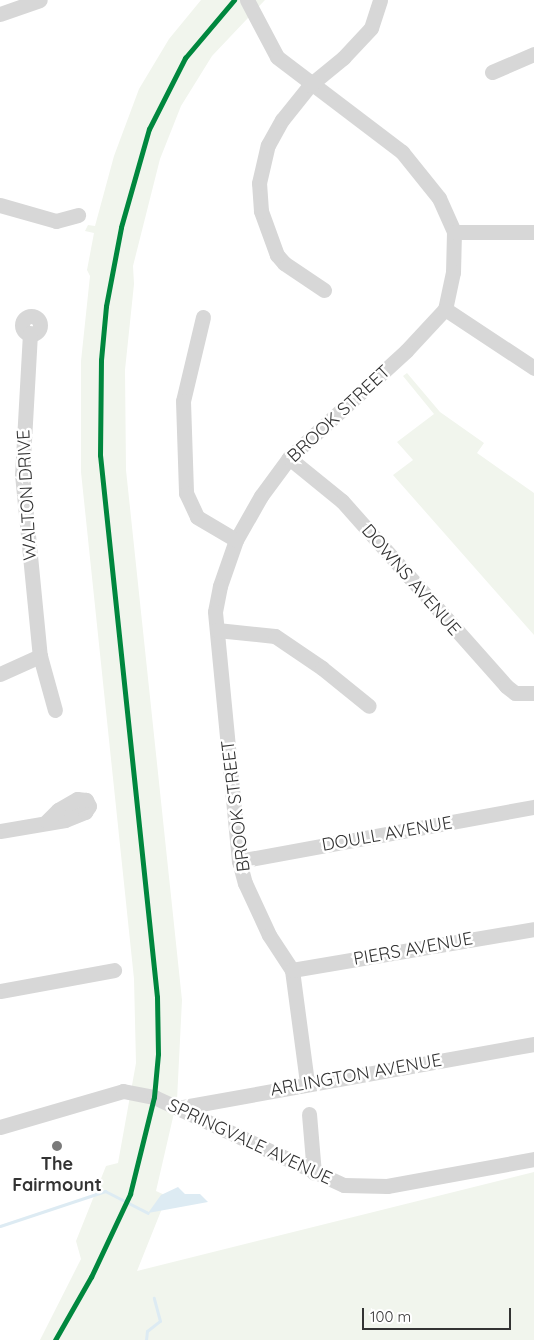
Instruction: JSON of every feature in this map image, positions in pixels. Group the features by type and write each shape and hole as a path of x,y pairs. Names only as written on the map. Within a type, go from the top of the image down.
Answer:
{"street":[{"path":"0,14 40,0"},
{"path":"247,0 277,57 310,85 402,152 439,198 454,232 452,272 445,309 534,368"},
{"path":"324,290 280,259 261,210 259,183 268,145 282,120 310,85 343,58 371,28 380,0"},
{"path":"492,72 534,54"},
{"path":"0,205 56,221 78,215"},
{"path":"454,232 534,232"},
{"name":"BROOK STREET","path":"307,1082 292,970 269,935 245,884 240,861 215,612 220,586 236,540 261,496 289,458 406,352 445,309"},
{"path":"203,317 183,401 186,493 197,517 236,540"},
{"name":"WALTON DRIVE","path":"30,333 22,474 40,656 55,710"},
{"name":"DOWNS AVENUE","path":"289,458 342,501 506,686 515,693 534,693"},
{"path":"217,630 275,636 322,668 369,706"},
{"path":"0,674 40,656"},
{"name":"DOULL AVENUE","path":"240,861 534,807"},
{"path":"0,831 47,821"},
{"name":"PIERS AVENUE","path":"292,970 534,929"},
{"path":"0,990 114,970"},
{"name":"ARLINGTON AVENUE","path":"178,1108 307,1082 534,1044"},
{"name":"SPRINGVALE AVENUE","path":"0,1127 123,1091 144,1094 178,1108 314,1173 344,1185 387,1186 534,1160"},
{"path":"309,1114 314,1173"}],"shaded area":[{"path":"201,0 265,0 212,56 181,106 160,159 133,266 134,284 125,370 126,470 182,1000 177,1100 156,1191 167,1196 137,1271 534,1172 534,1340 40,1340 81,1259 76,1241 106,1166 118,1163 136,1063 134,979 81,472 81,361 90,276 87,270 94,233 85,231 88,225 95,226 114,156 139,89 169,39"},
{"path":"407,373 440,412 484,443 477,453 534,493 534,635 393,475 413,460 397,442 434,414 403,376"},
{"path":"178,1187 185,1194 200,1194 208,1202 148,1213 161,1195"}],"waterway":[{"path":"0,1226 105,1191 148,1213"},
{"path":"146,1340 147,1331 160,1321 154,1298"}],"cycle path":[{"path":"55,1340 91,1277 130,1194 154,1097 158,1054 157,997 100,455 101,360 106,306 121,227 149,129 185,58 234,0"}],"place":[{"name":"The Fairmount","path":"57,1146"}]}
